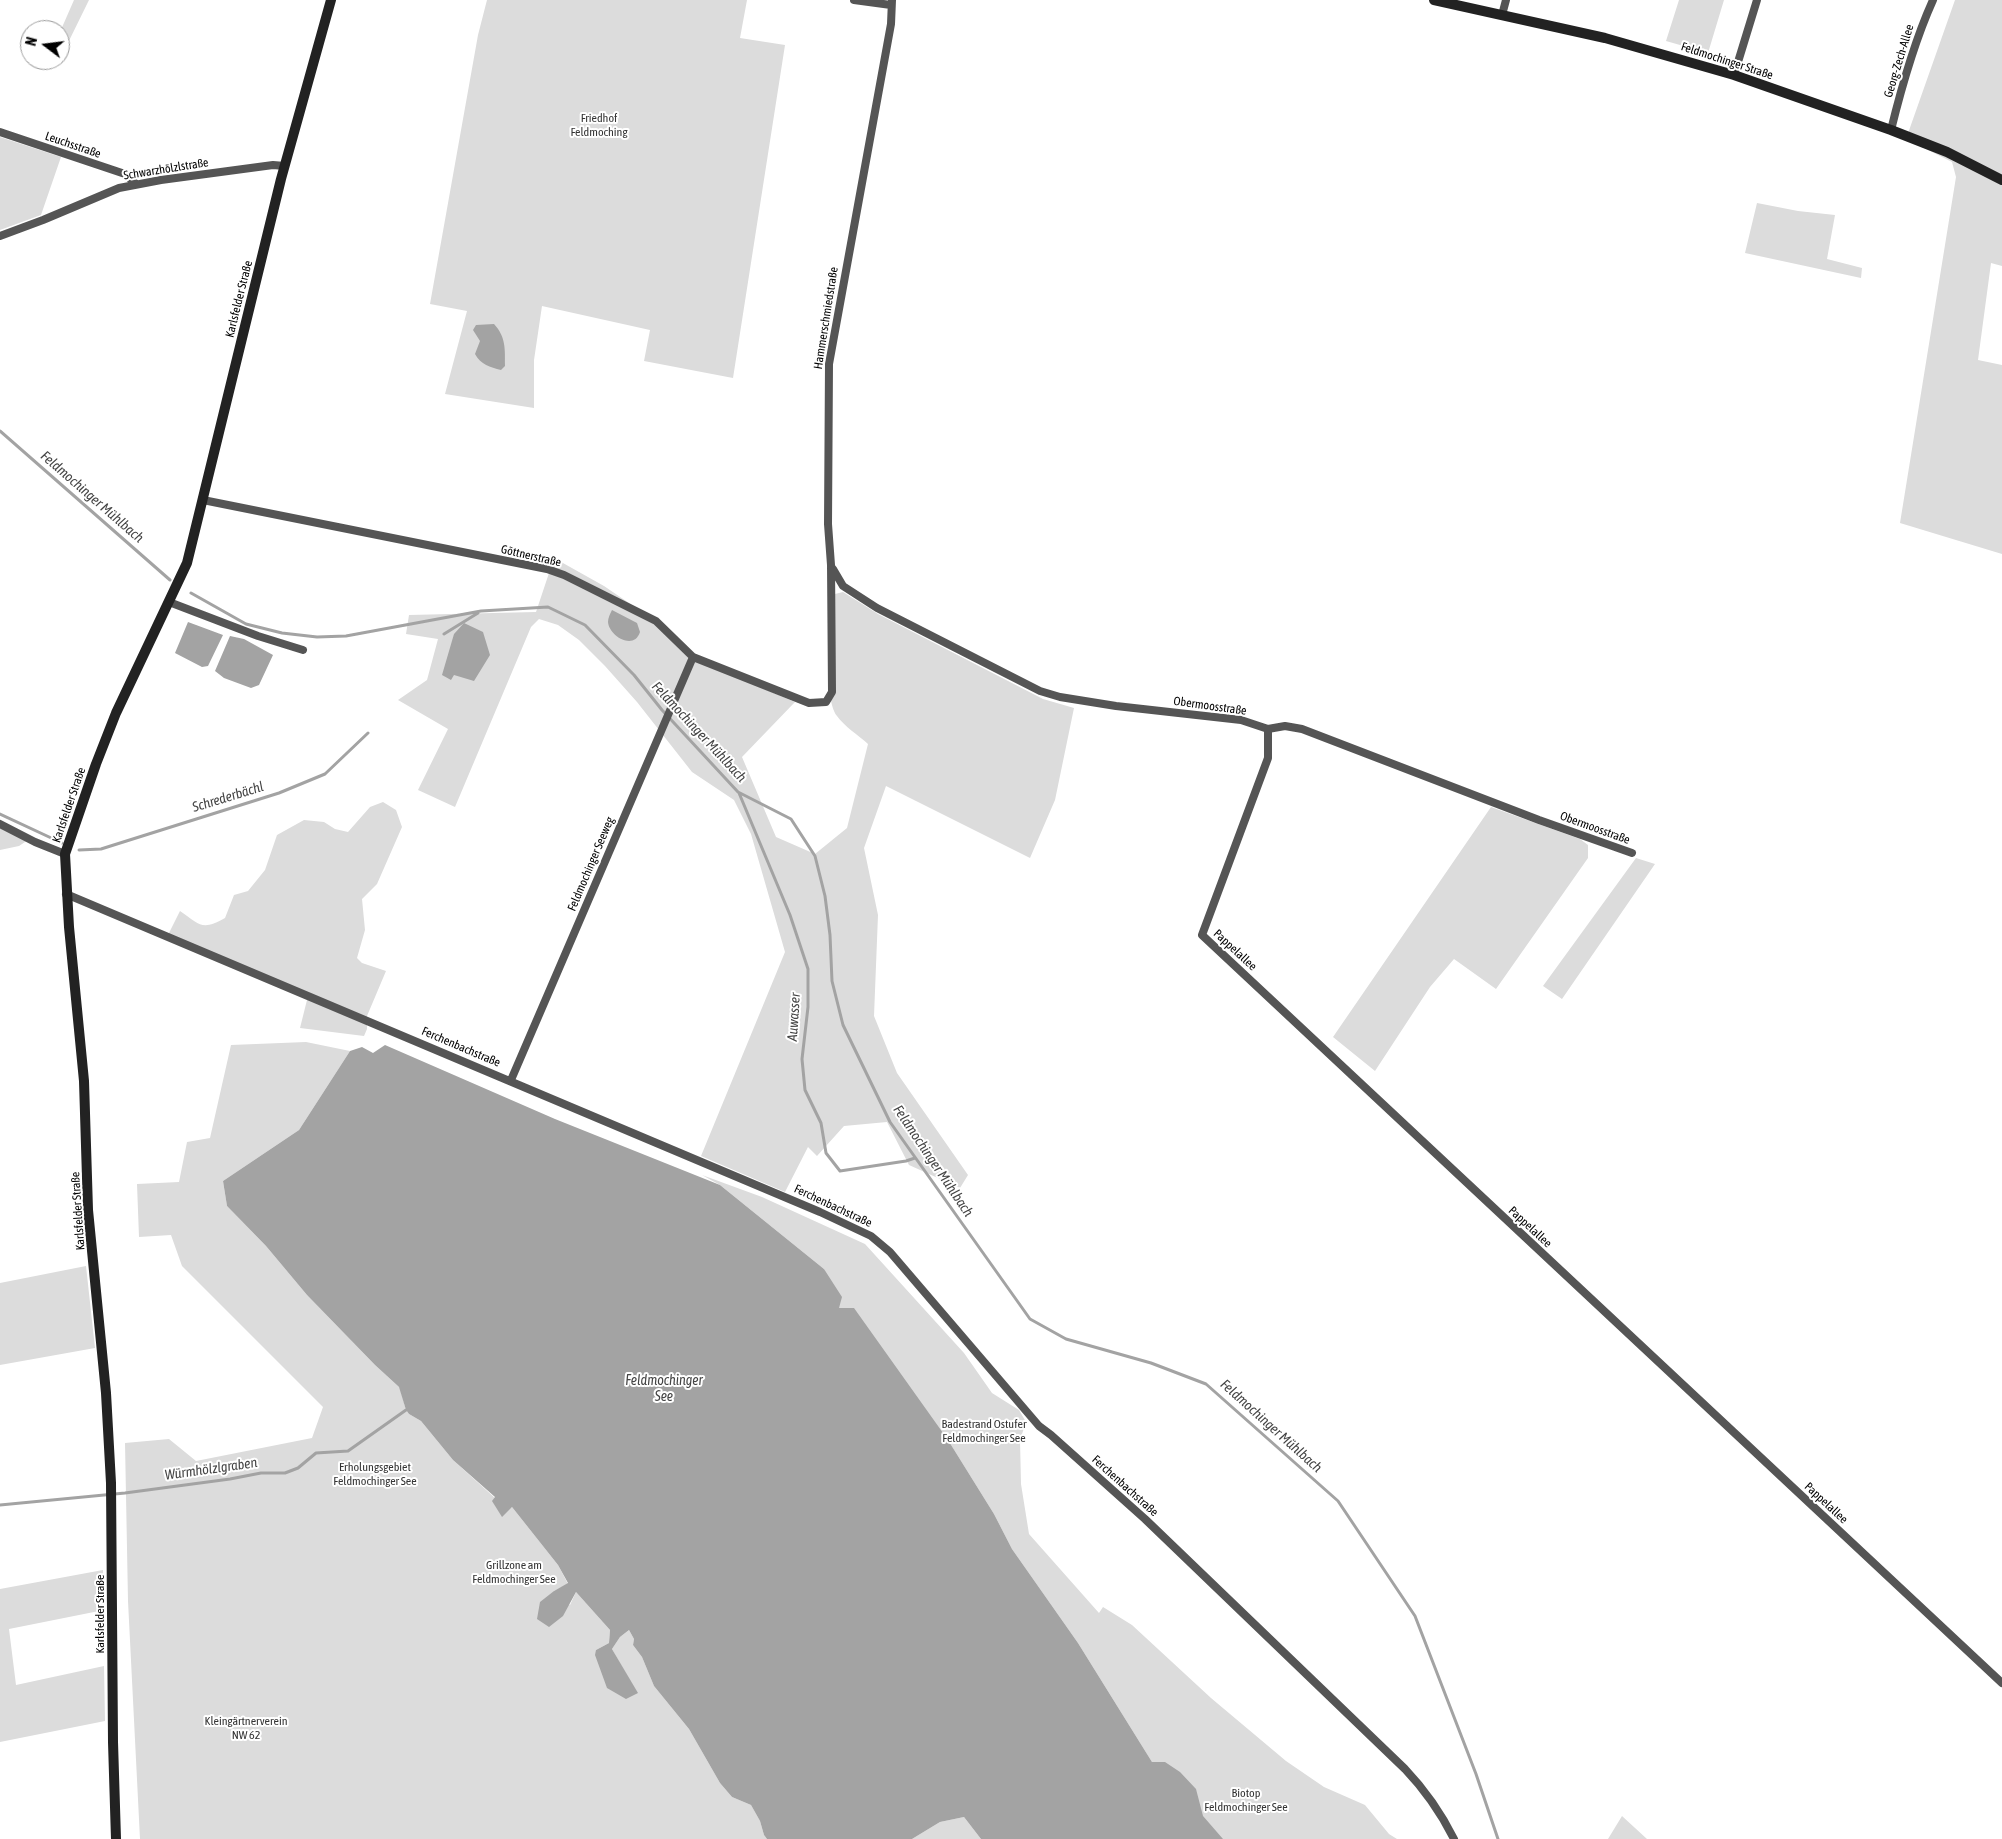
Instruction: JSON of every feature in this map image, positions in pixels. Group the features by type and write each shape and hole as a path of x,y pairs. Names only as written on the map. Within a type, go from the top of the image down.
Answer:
{"street":[{"name":"Karlsfelder Straße","path":"116,1839 113,1742 111,1483 106,1393 88,1210 82,1045 66,894 65,854 96,764 113,722 187,563 285,166 331,0"},
{"path":"854,0 892,3"},
{"name":"Feldmochinger Straße","path":"1434,0 1605,38 1734,75 1891,130 1947,152 2002,180"},
{"path":"1502,15 1506,0"},
{"path":"1734,75 1757,0"},
{"name":"Georg-Zech-Allee","path":"1891,130 1908,65 1920,28 1933,0"},
{"name":"Hammerschmiedstraße","path":"826,702 832,692 831,565 828,524 829,364 891,24 892,3"},
{"name":"Leuchsstraße","path":"0,132 125,174 136,184"},
{"name":"Schwarzhölzlstraße","path":"0,236 119,188 264,166 285,166"},
{"name":"Göttnerstraße","path":"202,500 547,569 564,575 656,621 693,657 809,703 826,702"},
{"name":"Obermoosstraße","path":"831,565 843,586 877,608 1040,691 1060,698 1241,720 1268,729 1285,726 1302,729 1539,820 1632,853"},
{"path":"169,602 258,636 303,650"},
{"name":"Feldmochinger Seeweg","path":"511,1080 693,657"},
{"name":"Pappelallee","path":"1268,729 1268,758 1202,935 2002,1683"},
{"path":"0,824 65,854"},
{"name":"Ferchenbachstraße","path":"66,894 511,1080 829,1215 872,1236 883,1245 1039,1426 1145,1519 1405,1769 1423,1788 1454,1839"}],"green space":[{"path":"74,0 89,0 70,39 70,20 65,20"},
{"name":"Friedhof Feldmoching","path":"487,0 747,0 740,38 785,45 733,378 644,361 650,330 542,306 534,360 534,408 445,394 467,311 430,304 478,35"},
{"path":"1679,0 1724,0 1708,53 1666,41"},
{"path":"1955,0 2002,0 2002,266 1991,263 1978,360 2002,365 2002,554 1900,523 1956,177 1952,162 1906,139"},
{"path":"0,137 61,157 41,215 0,230"},
{"path":"1757,203 1798,211 1835,215 1827,259 1862,268 1861,278 1745,253"},
{"path":"554,558 604,586 654,620 691,658 795,702 742,757 776,837 815,854 847,828 868,744 840,720 832,706 829,656 835,594 843,592 878,614 1043,699 1074,708 1055,800 1030,858 886,786 864,848 878,915 874,1016 897,1073 968,1175 960,1188 909,1165 887,1122 844,1126 817,1156 808,1147 785,1192 701,1156 785,952 751,834 734,800 692,772 637,702 579,640 558,625 539,619 531,627 455,807 418,790 448,729 398,700 427,680 438,639 406,634 409,615 536,612"},
{"path":"383,802 396,810 402,827 377,884 362,899 365,930 357,958 362,963 386,971 367,1016 367,1029 364,1036 300,1028 308,996 167,937 180,911 201,925 211,924 225,918 234,895 248,891 265,870 277,835 304,820 324,822 335,829 348,832 370,807"},
{"path":"1491,807 1580,839 1588,845 1588,858 1496,989 1454,959 1430,987 1375,1071 1333,1037"},
{"path":"0,826 28,840 19,846 0,850"},
{"path":"1636,858 1655,864 1562,999 1543,986"},
{"path":"306,1042 350,1051 299,1130 223,1181 227,1206 266,1246 307,1295 400,1388 406,1410 409,1414 421,1421 453,1460 495,1498 502,1516 512,1507 558,1565 568,1584 554,1591 570,1605 576,1592 610,1630 609,1643 596,1650 637,1693 612,1649 620,1637 629,1630 634,1639 633,1645 642,1657 654,1686 689,1729 720,1783 732,1797 751,1805 767,1839 140,1839 128,1601 125,1443 169,1439 196,1461 312,1438 323,1407 182,1266 171,1235 139,1237 137,1184 179,1182 187,1142 210,1138 231,1045"},
{"path":"702,1175 762,1197 865,1244 964,1353 992,1393 1019,1410 1026,1422 1020,1440 1021,1484 1029,1534 1099,1613 1103,1607 1132,1625 1211,1698 1286,1761 1324,1787 1365,1805 1389,1834 1397,1839 1145,1839 1152,1762 1078,1643 1012,1549 994,1514 948,1440 839,1308 824,1269 720,1185"},
{"path":"86,1266 95,1348 0,1365 0,1283"},
{"path":"103,1570 104,1610 9,1629 16,1685 104,1666 105,1721 0,1742 0,1589"},
{"path":"1622,1816 1647,1839 1608,1839"},
{"path":"964,1817 981,1839 912,1839 940,1822"}],"water":[{"path":"494,324 501,334 504,344 505,366 501,370 483,363 475,354 480,341 473,330 476,325"},
{"path":"612,610 637,623 640,632 637,638 628,641 613,632 608,622"},
{"path":"188,622 223,635 208,666 202,667 175,653"},
{"path":"464,623 483,632 490,655 474,681 454,675 451,680 442,675 454,634"},
{"path":"230,636 244,639 273,655 259,685 251,688 224,678 215,671"},
{"name":"Feldmochinger See","path":"385,1045 555,1119 720,1185 824,1269 842,1297 839,1308 854,1308 948,1440 994,1514 1012,1549 1078,1643 1152,1762 1165,1762 1180,1772 1196,1789 1203,1816 1223,1839 981,1839 964,1817 940,1822 912,1839 767,1839 751,1805 732,1797 720,1783 689,1729 654,1686 642,1657 633,1645 634,1639 629,1630 620,1637 612,1649 638,1693 626,1699 607,1688 595,1655 596,1650 609,1643 610,1630 576,1592 563,1616 549,1627 537,1619 540,1602 568,1583 558,1565 512,1507 502,1517 492,1501 495,1497 453,1460 421,1421 409,1414 399,1387 307,1295 266,1246 227,1206 223,1181 299,1130 350,1051 362,1047 373,1053"}],"waterway":[{"name":"Feldmochinger Mühlbach","path":"0,431 170,580"},
{"name":"Feldmochinger Mühlbach","path":"191,593 246,624 282,633 317,637 346,636 481,611 548,607 585,625 634,675 662,710 738,792 791,819 815,856 825,896 830,935 832,981 843,1025 890,1122 1030,1319 1066,1339 1151,1363 1206,1384 1338,1501 1415,1616 1476,1774 1498,1839"},
{"name":"Schrederbächl","path":"444,634 478,613"},
{"name":"Schrederbächl","path":"79,850 101,849 279,793 325,774 368,733"},
{"name":"Auwasser","path":"739,793 790,915 808,969 808,1007 802,1059 805,1090 821,1123 826,1153 840,1171 915,1158"},
{"name":"Schrederbächl","path":"0,814 62,843"},
{"name":"Würmhölzlgraben","path":"0,1505 125,1493 261,1473 285,1473 298,1468 316,1453 348,1451 406,1410"}],"park label":[{"name":"Badestrand Ostufer Feldmochinger See","path":"984,1431"},
{"name":"Erholungsgebiet Feldmochinger See","path":"375,1474"},
{"name":"Grillzone am Feldmochinger See","path":"514,1572"},
{"name":"Kleingärtnerverein NW 62","path":"246,1728"},
{"name":"Biotop Feldmochinger See","path":"1246,1800"}]}
